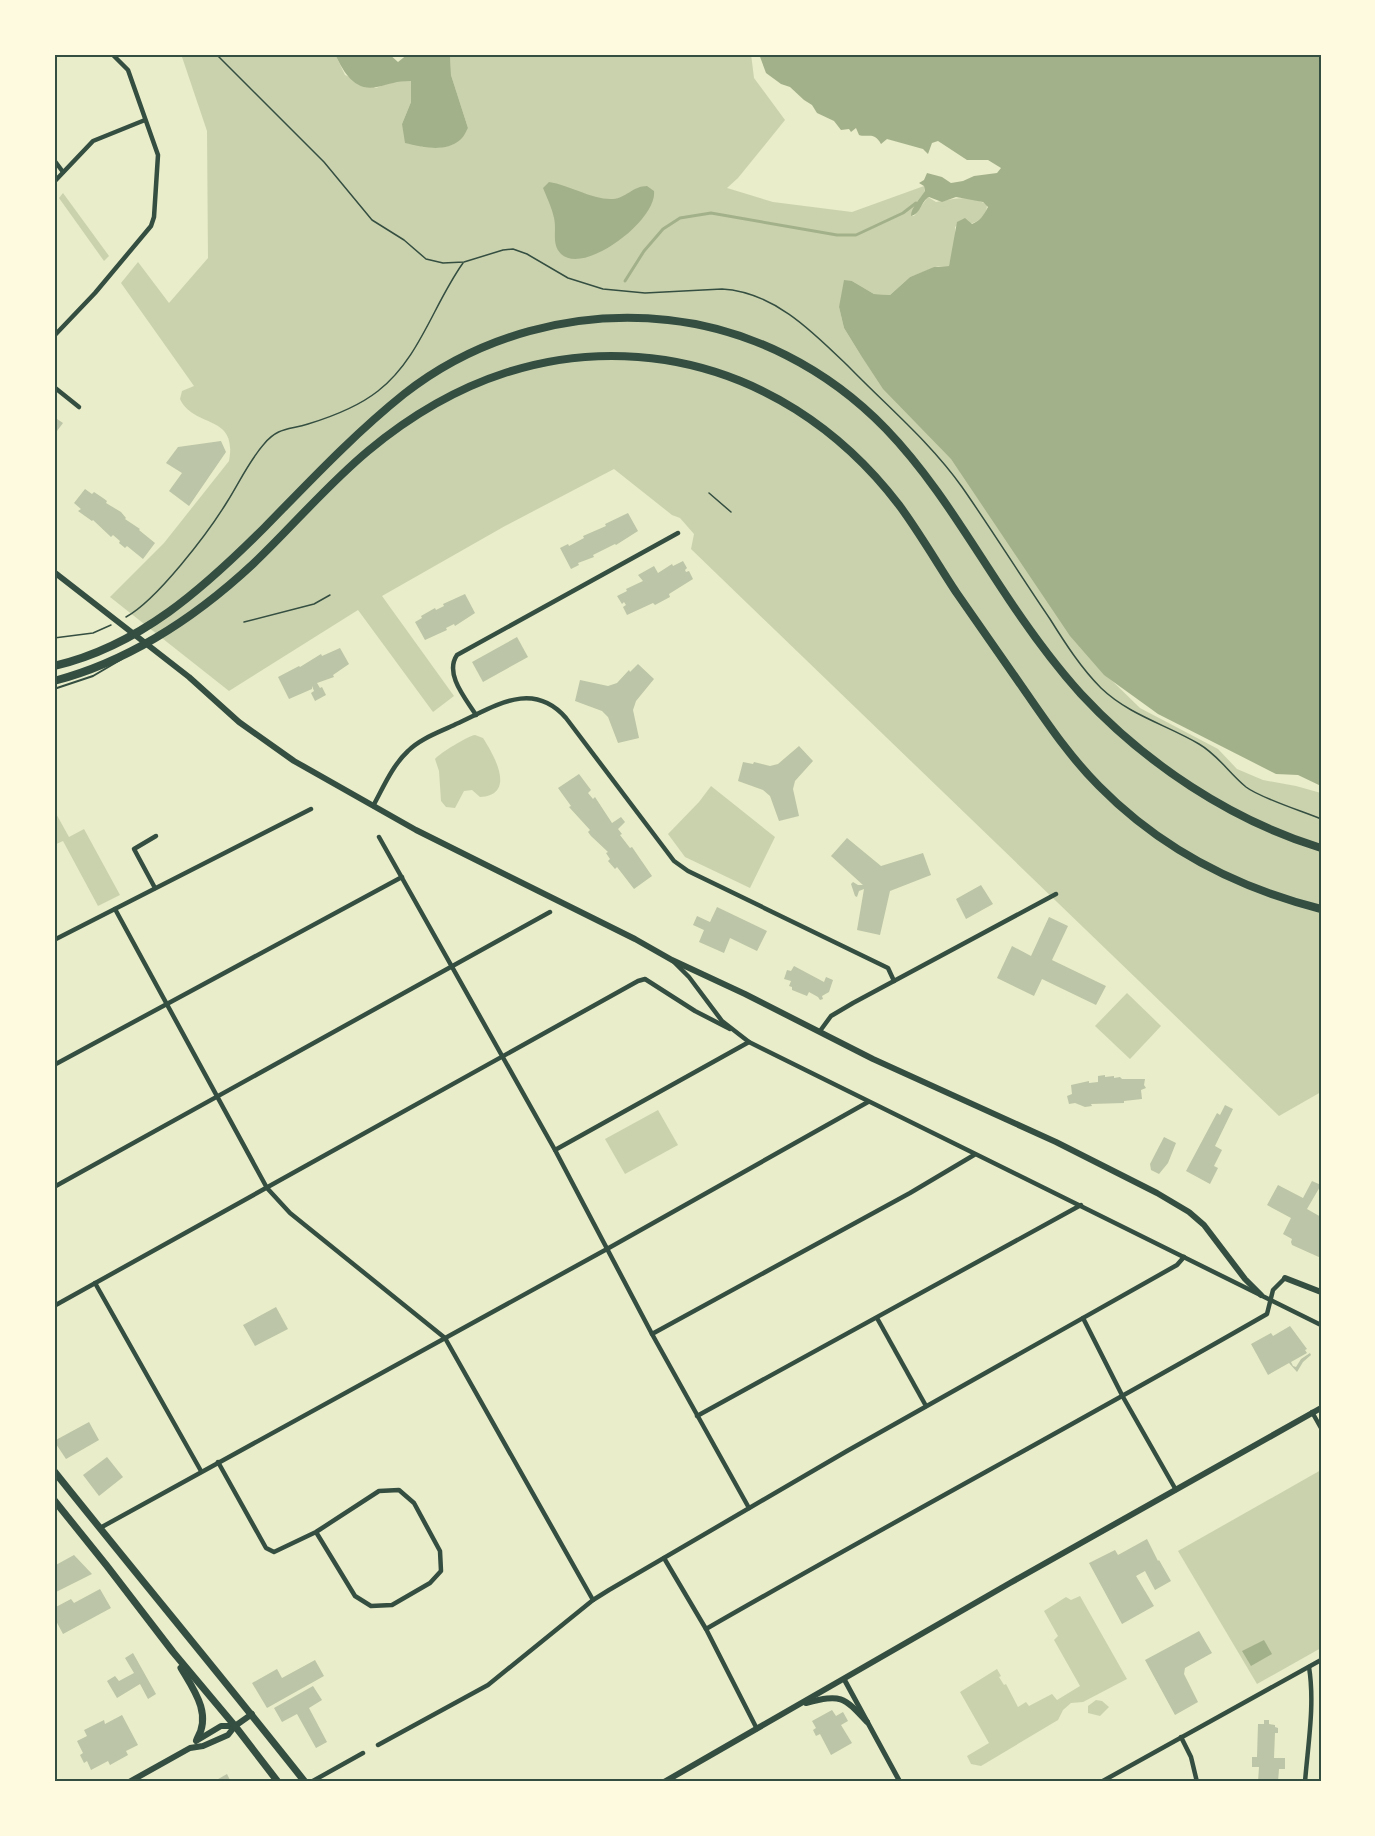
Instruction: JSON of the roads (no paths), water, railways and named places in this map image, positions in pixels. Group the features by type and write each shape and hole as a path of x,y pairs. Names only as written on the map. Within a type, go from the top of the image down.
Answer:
{"highway":[{"path":"54,666 110,648 139,633 180,605 236,556 368,424 416,385 457,360 513,336 557,324 625,318 681,322 730,333 783,353 824,377 859,403 908,452 943,499 1041,645 1077,690 1099,712 1145,753 1210,798 1276,831 1321,848"},
{"path":"54,681 103,665 145,644 186,619 255,562 366,452 408,420 449,395 513,369 565,359 622,356 688,364 759,388 795,408 851,451 898,504 1064,748 1121,807 1171,845 1220,873 1257,890 1321,909"}],"main road":[{"path":"54,572 176,667 239,722 294,761 416,830 635,939 672,960 873,1059 1102,1164 1189,1212 1204,1226 1245,1279 1261,1295"},
{"path":"1284,1278 1321,1292"},
{"path":"1312,1412 1321,1403"},
{"path":"664,1782 1321,1408"},
{"path":"54,1471 305,1782"},
{"path":"54,1500 278,1782"},
{"path":"173,1652 202,1709 204,1721 197,1739 190,1748"},
{"path":"800,1705 827,1698 838,1698 848,1702 867,1722"},
{"path":"129,1782 190,1748 203,1746 228,1735 235,1726 252,1714"},
{"path":"197,1739 221,1726 235,1726"}],"street":[{"path":"54,336 95,293 151,226 158,155 128,70 112,54"},
{"path":"54,182 93,141 146,120"},
{"path":"54,159 63,172"},
{"path":"54,387 79,407"},
{"path":"476,715 453,675 454,660 461,652 678,533"},
{"path":"373,806 395,767 411,748 425,739 501,703 515,699 536,699 551,704 566,717 674,861 688,871 888,968 894,981"},
{"path":"54,940 310,809"},
{"path":"155,888 134,849 156,836"},
{"path":"379,837 555,1150 652,1334 749,1508"},
{"path":"54,1065 402,877"},
{"path":"820,1031 831,1016 1056,894"},
{"path":"115,909 267,1188 291,1213 445,1338 593,1600"},
{"path":"54,1187 550,912"},
{"path":"672,960 689,976 730,1029"},
{"path":"54,1306 645,979 749,1042 1321,1325"},
{"path":"555,1150 749,1042"},
{"path":"100,1528 607,1249 868,1102"},
{"path":"652,1334 910,1193 974,1155"},
{"path":"697,1416 1081,1205"},
{"path":"378,1745 488,1685 593,1600 749,1508 1177,1265 1184,1257"},
{"path":"706,1629 1123,1397 1267,1314 1273,1290 1284,1278"},
{"path":"95,1283 201,1471"},
{"path":"1083,1317 1123,1397 1176,1490"},
{"path":"877,1318 927,1406"},
{"path":"1312,1412 1321,1428"},
{"path":"218,1462 266,1548 274,1552 316,1532 380,1491 399,1490 414,1503 440,1551 441,1571 430,1583 392,1605 371,1606 355,1596 316,1532"},
{"path":"664,1558 706,1629 757,1729"},
{"path":"1101,1782 1321,1660"},
{"path":"1305,1782 1311,1706 1311,1682 1308,1667"},
{"path":"844,1679 900,1782"},
{"path":"1181,1737 1191,1757 1197,1782"},
{"path":"311,1782 363,1753"}],"lane":[{"path":"54,689 93,676 145,644"}],"waterway":[{"path":"625,281 644,251 663,229 680,218 711,213 837,235 856,235 903,213 916,203"}]}
